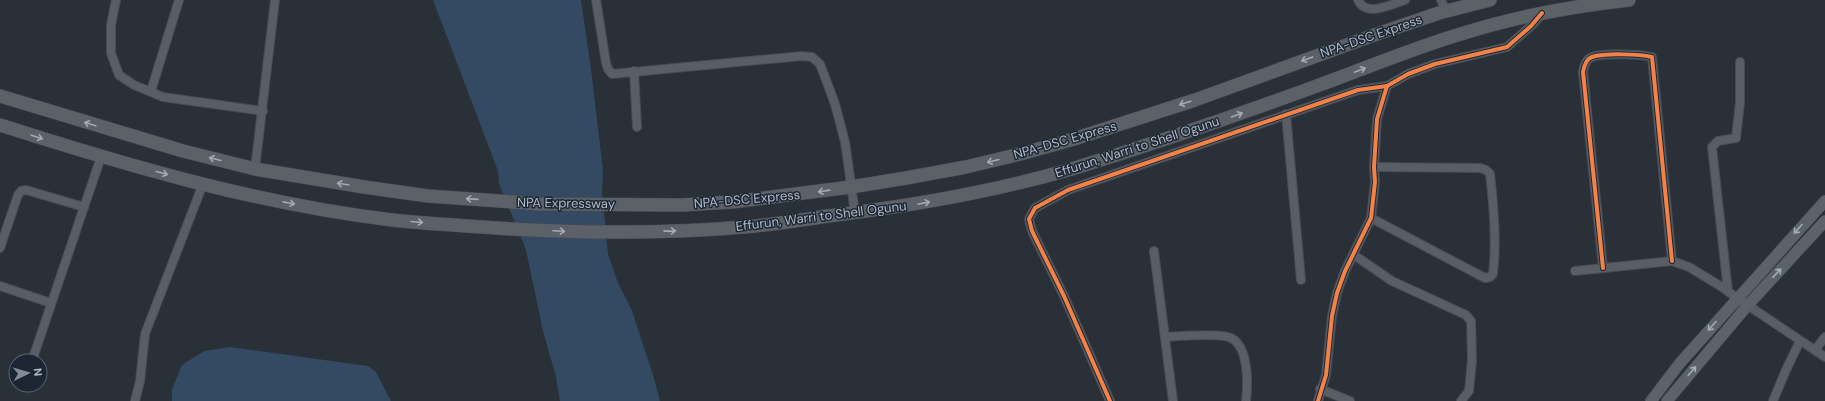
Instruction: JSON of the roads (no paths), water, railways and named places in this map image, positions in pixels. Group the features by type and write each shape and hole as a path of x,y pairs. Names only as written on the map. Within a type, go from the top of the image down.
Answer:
{"main road":[{"name":"NPA-DSC Express","path":"622,204 683,205 725,203 851,187 966,167 1074,139 1195,100 1377,34 1444,6 1490,0"},
{"name":"Effurun, Warri to Shell Ogunu","path":"203,184 252,196 392,220 520,230 631,232 746,227 855,213 949,199 1011,185 1071,169 1216,122 1467,32 1542,13 1592,4 1629,0"},
{"name":"NPA Expressway","path":"0,96 183,151 255,169 428,196 510,202 587,205 622,204"},
{"path":"0,125 101,157 203,184"},
{"path":"1651,401 1732,295 1825,201"},
{"path":"1667,401 1748,305 1825,221"}],"street":[{"path":"116,0 111,26 111,53 119,75 134,85 163,97 262,111"},
{"path":"151,91 179,0"},
{"path":"255,169 274,0"},
{"path":"596,0 608,69 612,74 802,56 812,57 820,64 835,104 845,142 855,213"},
{"path":"1358,0 1366,9 1375,9 1405,0"},
{"path":"1110,401 1064,296 1032,231 1029,219 1035,208 1068,190 1286,114 1358,90 1388,86 1408,74 1435,64 1508,47 1531,26 1542,13"},
{"path":"1603,268 1583,72 1585,63 1592,57 1640,54 1652,57 1672,261"},
{"path":"1732,295 1712,147 1718,141 1736,138 1740,102 1740,62"},
{"path":"634,71 638,127"},
{"path":"1318,401 1320,389 1326,375 1332,316 1337,293 1345,271 1371,218 1375,182 1374,167 1377,119 1388,86"},
{"path":"1286,114 1301,280"},
{"path":"35,353 101,157"},
{"path":"1371,218 1485,278 1490,277 1493,274 1495,250 1493,196 1490,174 1486,170 1458,167 1374,167"},
{"path":"135,401 140,381 145,334 203,184"},
{"path":"0,248 18,195 21,191 26,190 84,207"},
{"path":"1154,251 1173,401"},
{"path":"1354,255 1392,281 1466,315 1471,321 1472,360 1469,392 1461,401"},
{"path":"1575,271 1672,261 1689,267 1825,357"},
{"path":"0,286 51,303"},
{"path":"1166,337 1220,336 1230,337 1237,342 1246,362 1248,379 1246,401"},
{"path":"1815,350 1825,337"},
{"path":"1773,401 1800,341"},
{"path":"1320,389 1350,401"}],"water":[{"path":"433,0 581,0 603,170 602,192 608,254 618,283 632,311 660,401 560,401 556,377 543,331 526,250 499,184 498,171"},
{"path":"230,347 368,366 376,372 391,401 172,401 172,389 182,365 204,351"}]}
